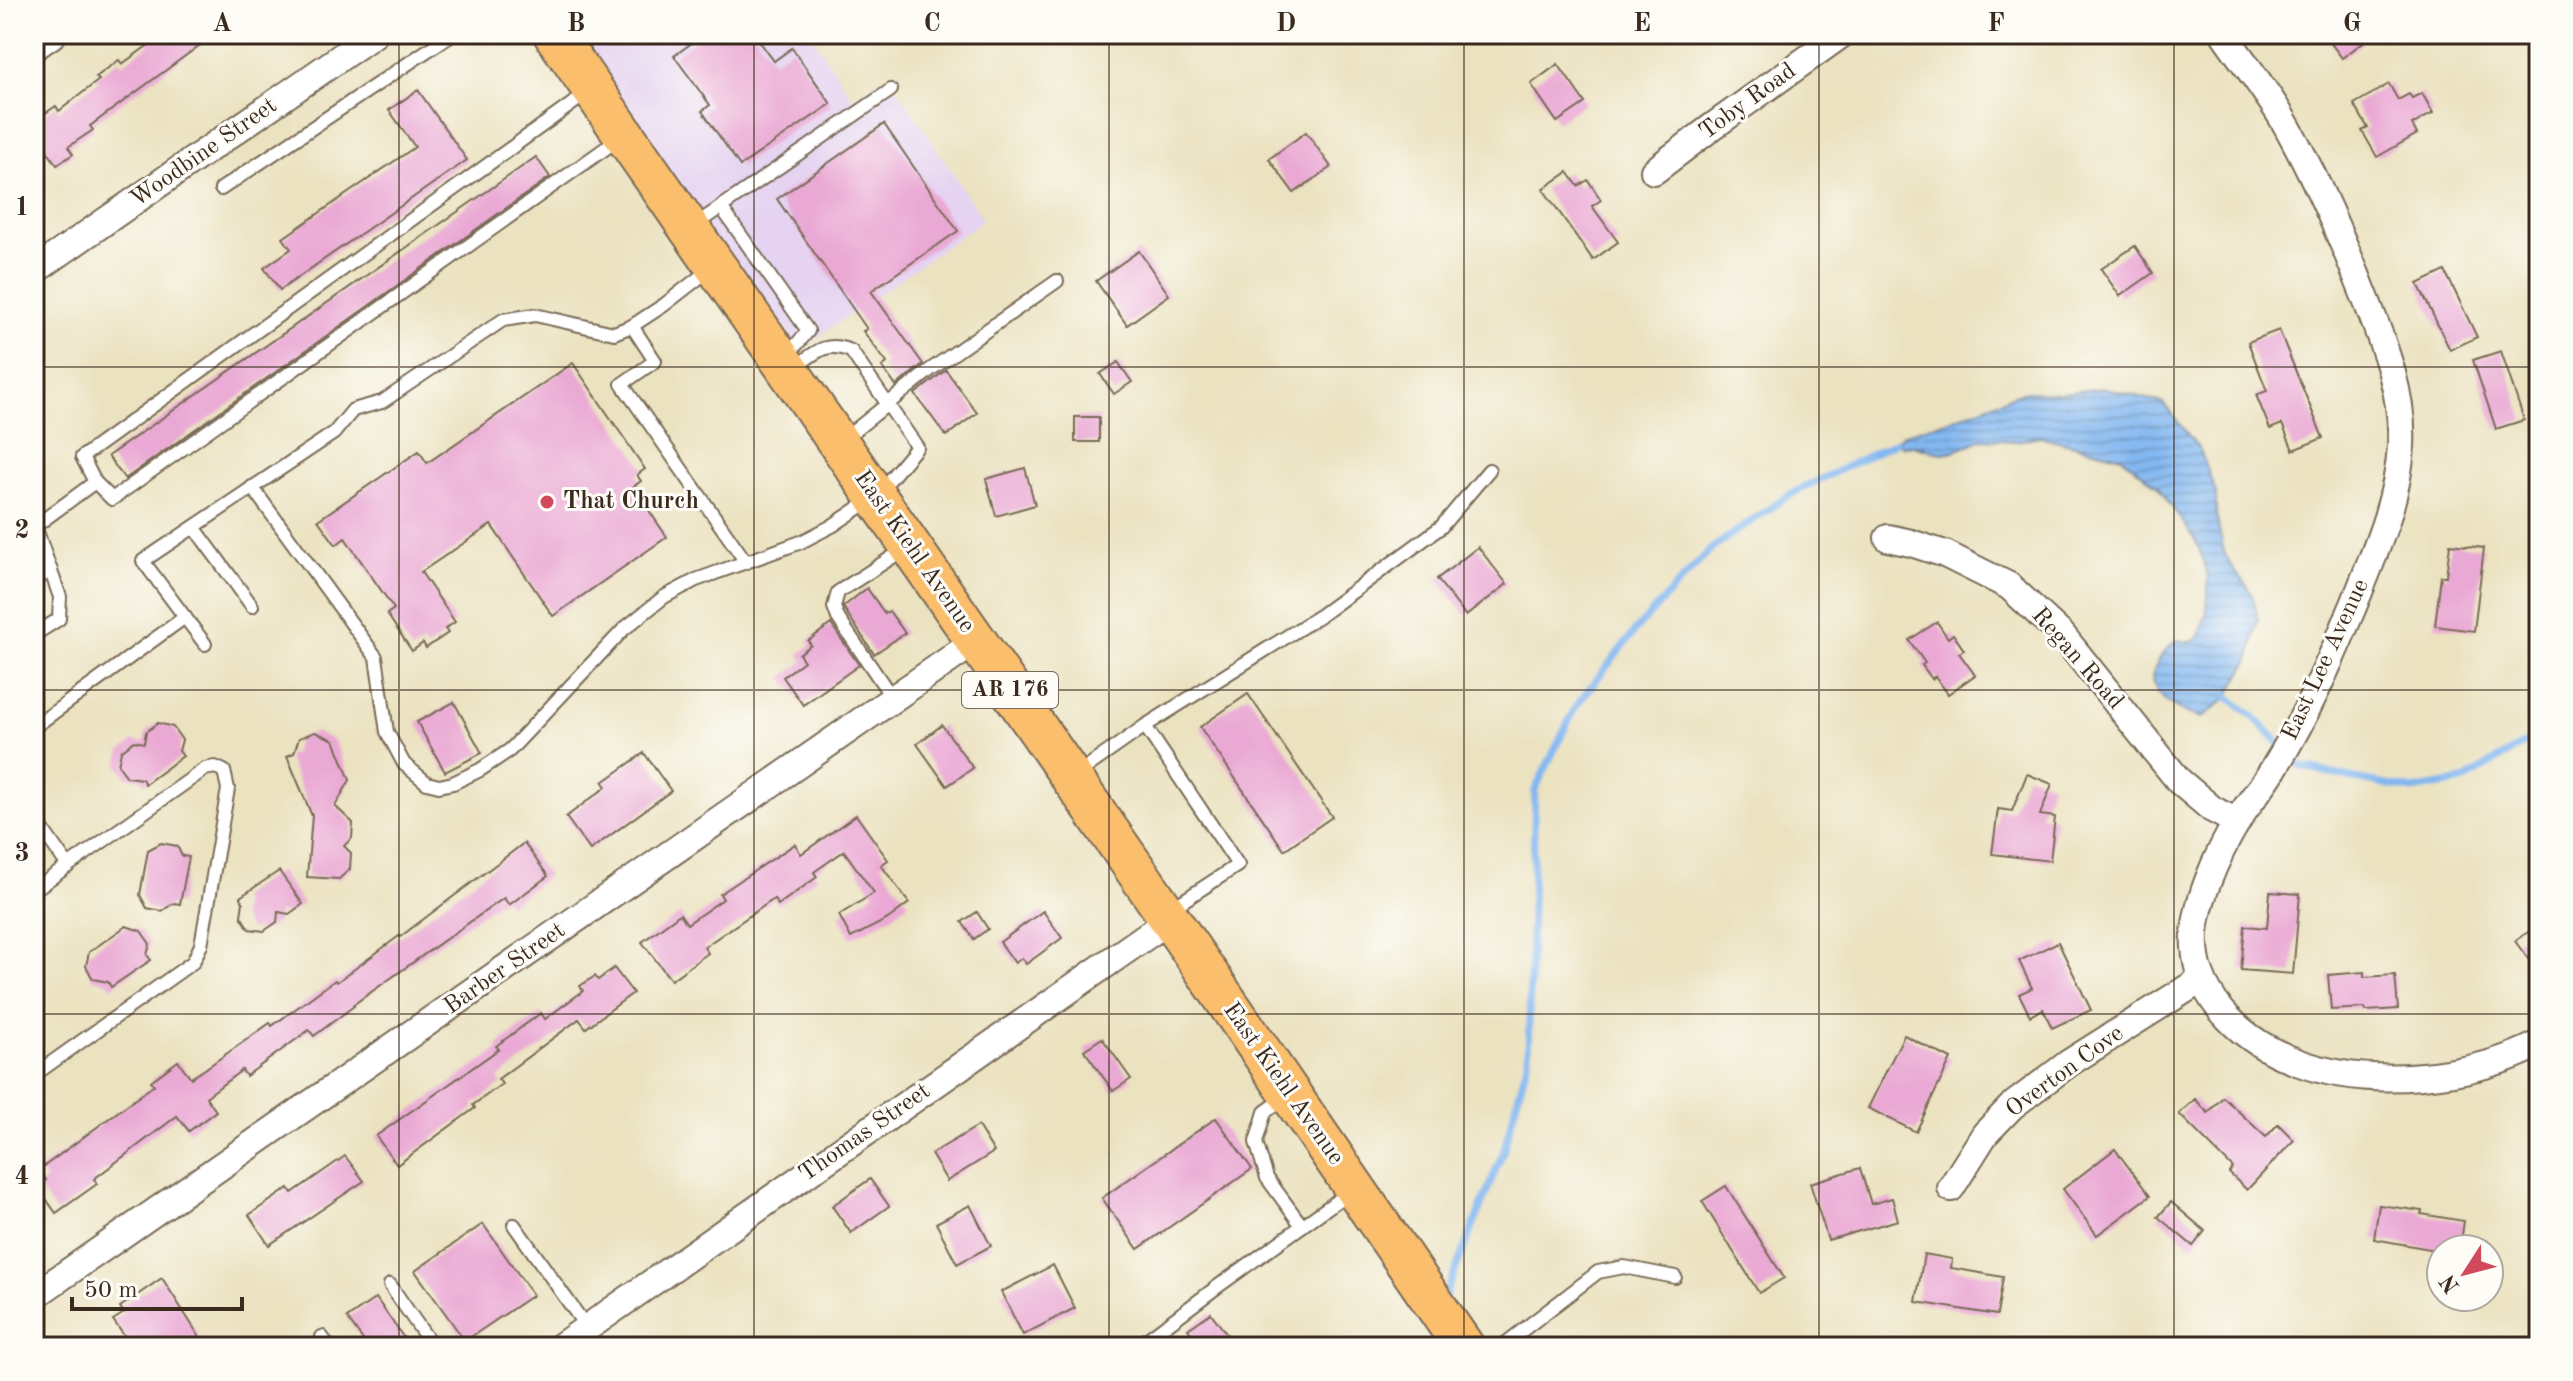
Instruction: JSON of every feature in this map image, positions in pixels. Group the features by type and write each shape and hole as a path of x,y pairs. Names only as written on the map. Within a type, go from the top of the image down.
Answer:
{"main road":[{"name":"East Kiehl Avenue","path":"554,34 624,135 705,218 715,265 1464,1347"}],"street":[{"path":"34,47 53,34"},
{"name":"Woodbine Street","path":"34,271 374,34"},
{"name":"Toby Road","path":"1654,171 1842,34"},
{"name":"East Lee Avenue","path":"2224,34 2287,126 2326,203 2392,369 2401,418 2397,475 2388,513 2324,676 2274,768 2237,822 2214,867 2196,924 2195,948 2202,979 2223,1011 2254,1042 2286,1058 2335,1073 2401,1077 2439,1073 2483,1065 2539,1044"},
{"name":"Regan Road","path":"1888,538 1945,554 2009,586 2063,636 2179,781 2212,809 2237,822"},
{"name":"Barber Street","path":"34,1296 976,641"},
{"name":"Thomas Street","path":"560,1347 1167,916"},
{"name":"Overton Cove","path":"1951,1188 1985,1134 2012,1106 2069,1063 2202,979"}],"lane":[{"path":"221,189 452,34"},
{"path":"592,89 82,457 95,482 112,499 624,135"},
{"path":"786,367 808,331 705,218 891,90"},
{"path":"205,644 143,561 334,433 353,410 382,402 503,320 535,315 614,333 632,326 664,305 715,265"},
{"path":"839,444 930,370 1057,281"},
{"path":"632,326 655,361 622,384 746,562"},
{"path":"252,487 376,657 387,732 404,764 427,783 439,786 453,783 510,750 578,674 624,629 664,597 696,580 801,542 832,526 875,497 917,447 851,351 836,345 786,367"},
{"path":"1071,778 1145,726 1321,615 1441,527 1489,470"},
{"path":"34,635 59,619 60,597 35,527 95,482"},
{"path":"194,527 252,606"},
{"path":"893,699 838,618 834,601 838,592 849,584 910,546"},
{"path":"34,581 51,570"},
{"path":"34,727 185,617"},
{"path":"1145,726 1238,865 1167,916"},
{"path":"34,890 205,769 215,767 224,771 228,789 201,945 193,962 34,1075"},
{"path":"34,817 68,866"},
{"path":"1290,1095 1265,1112 1256,1142 1267,1178 1302,1226"},
{"path":"1137,1347 1354,1189"},
{"path":"514,1225 587,1328"},
{"path":"1501,1347 1598,1272 1624,1267 1675,1277"},
{"path":"390,1285 433,1347"}],"shaded area":[{"path":"554,34 810,34 853,99 889,76 983,220 783,362"}],"water":[{"path":"2104,388 2163,403 2200,450 2216,493 2216,515 2224,552 2253,596 2258,619 2250,658 2228,697 2202,718 2172,705 2155,688 2153,677 2164,653 2177,640 2189,642 2196,640 2200,634 2207,612 2208,595 2208,577 2196,541 2157,486 2122,457 2039,436 2017,441 1982,439 1955,451 1942,453 1896,442 1903,435 2022,392 2061,393"}],"building":[{"path":"143,34 215,34 90,126 93,130 68,147 73,154 57,165 34,132 34,121 56,106 59,111 119,60 122,64 150,44"},
{"path":"704,34 754,34 774,61 792,48 831,104 740,166 702,111 710,105 674,56"},
{"path":"2324,34 2374,34 2342,58"},
{"path":"1558,64 1585,103 1557,122 1531,84"},
{"path":"2389,84 2398,100 2409,94 2412,98 2422,93 2433,113 2412,125 2417,134 2377,157 2362,131 2368,128 2354,104"},
{"path":"418,90 467,160 280,290 264,268 291,249 283,238 415,147 389,110"},
{"path":"884,124 958,231 871,291 923,364 896,386 882,367 887,363 863,331 867,329 777,199"},
{"path":"1306,132 1331,167 1294,193 1269,159"},
{"path":"536,157 550,177 125,479 108,456"},
{"path":"1568,172 1578,186 1588,180 1601,200 1592,206 1618,242 1593,260 1543,189"},
{"path":"2135,246 2153,273 2120,296 2101,269"},
{"path":"1139,251 1169,295 1127,325 1096,281"},
{"path":"2445,271 2477,337 2450,350 2418,284"},
{"path":"2279,330 2323,438 2293,450 2282,424 2270,429 2256,395 2267,391 2248,342"},
{"path":"2501,351 2524,420 2496,429 2473,360"},
{"path":"1118,362 1132,382 1114,394 1100,374"},
{"path":"573,363 645,469 637,475 641,481 633,487 667,537 553,616 491,525 421,572 455,622 445,629 448,633 426,648 423,643 412,651 387,614 394,609 345,538 336,545 318,520 419,451 427,463"},
{"path":"946,370 977,413 946,436 915,394"},
{"path":"1075,417 1099,417 1099,442 1075,442"},
{"path":"1025,468 1035,505 996,516 986,479"},
{"path":"2450,544 2484,548 2474,631 2435,626 2441,576 2446,576"},
{"path":"1478,547 1507,584 1466,616 1437,579"},
{"path":"867,588 885,614 889,611 905,633 874,654 843,607"},
{"path":"1937,622 1948,638 1953,634 1964,650 1959,653 1975,675 1948,694 1935,676 1932,679 1909,640"},
{"path":"831,624 859,665 803,705 783,677 804,661 799,654 811,645 808,641"},
{"path":"1248,694 1332,817 1284,850 1200,727"},
{"path":"454,702 482,753 445,772 417,722"},
{"path":"158,723 173,727 182,740 179,751 183,756 145,784 142,779 127,777 118,765 121,751 134,741 144,743 146,732"},
{"path":"942,725 973,768 947,786 917,744"},
{"path":"315,732 334,740 350,780 335,806 353,823 352,838 344,846 351,853 350,869 339,879 307,877 312,816 287,756 294,753 299,738"},
{"path":"644,753 671,791 590,850 566,817 606,787 603,782"},
{"path":"2027,774 2052,784 2040,815 2055,817 2050,861 1992,854 1998,809 2012,811"},
{"path":"856,815 888,860 881,865 909,903 888,919 851,938 839,915 874,893 844,851 814,872 817,877 778,905 774,899 704,947 708,953 671,980 642,942 680,914 687,924 723,899 720,894 795,844 801,854"},
{"path":"161,843 177,846 182,856 189,857 180,904 174,903 162,911 147,908 140,895 148,850"},
{"path":"524,843 548,876 509,905 504,898 314,1036 309,1030 246,1076 242,1070 206,1097 216,1111 189,1131 177,1116 94,1179 97,1184 56,1213 37,1186 46,1180 39,1170 154,1085 151,1081 178,1061 191,1078 270,1023 272,1026 335,980 337,982"},
{"path":"279,871 303,904 289,914 278,912 277,922 264,931 249,929 241,916 243,902 240,897"},
{"path":"2270,892 2300,894 2293,974 2241,970 2245,926 2267,928"},
{"path":"1043,911 1062,938 1026,964 1022,958 1015,963 1000,942"},
{"path":"977,912 988,929 974,939 962,922"},
{"path":"126,926 141,931 150,944 147,955 151,960 111,987 108,982 93,979 86,966 89,952"},
{"path":"2531,930 2539,940 2539,974 2515,941"},
{"path":"2058,942 2091,1010 2052,1028 2043,1009 2030,1016 2019,994 2032,988 2019,961"},
{"path":"614,968 633,993 586,1028 579,1019 498,1079 502,1084 473,1105 475,1108 397,1165 376,1136 499,1049 496,1046 541,1013 545,1019 583,991 580,986 595,976 598,980"},
{"path":"2364,972 2364,977 2395,975 2398,1009 2331,1010 2328,975"},
{"path":"1904,1035 1951,1059 1916,1132 1868,1108"},
{"path":"1102,1038 1131,1079 1113,1091 1084,1050"},
{"path":"2223,1097 2266,1137 2278,1124 2294,1140 2247,1190 2229,1173 2233,1168 2179,1114 2195,1099 2208,1113"},
{"path":"1216,1118 1252,1169 1138,1249 1102,1198"},
{"path":"978,1126 994,1152 947,1181 931,1154"},
{"path":"2115,1149 2150,1196 2097,1235 2063,1189"},
{"path":"345,1156 364,1181 269,1245 249,1215 289,1188 292,1193"},
{"path":"1860,1168 1871,1204 1892,1198 1898,1220 1828,1240 1810,1183"},
{"path":"870,1179 889,1206 851,1233 832,1206"},
{"path":"1726,1186 1784,1278 1759,1293 1702,1201"},
{"path":"2171,1202 2205,1231 2193,1246 2158,1217"},
{"path":"970,1205 991,1246 957,1264 936,1223"},
{"path":"2379,1205 2464,1221 2462,1233 2425,1233 2425,1248 2374,1239"},
{"path":"483,1224 533,1295 465,1341 415,1271"},
{"path":"1924,1254 1952,1259 1951,1268 2003,1277 1997,1315 1916,1302"},
{"path":"1053,1265 1075,1308 1023,1335 1001,1292"},
{"path":"162,1278 199,1336 192,1347 132,1347 113,1320 124,1313 120,1307"},
{"path":"376,1298 410,1347 368,1347 347,1318"},
{"path":"1211,1313 1236,1347 1201,1347 1188,1329"}],"waterway":[{"path":"1445,1296 1503,1152 1528,1060 1535,790 1576,706 1638,627 1712,548 1791,494 1896,442"},
{"path":"2228,697 2253,716 2301,766 2413,790 2463,781 2539,731"}],"place":[{"name":"That Church","path":"547,502"}]}
